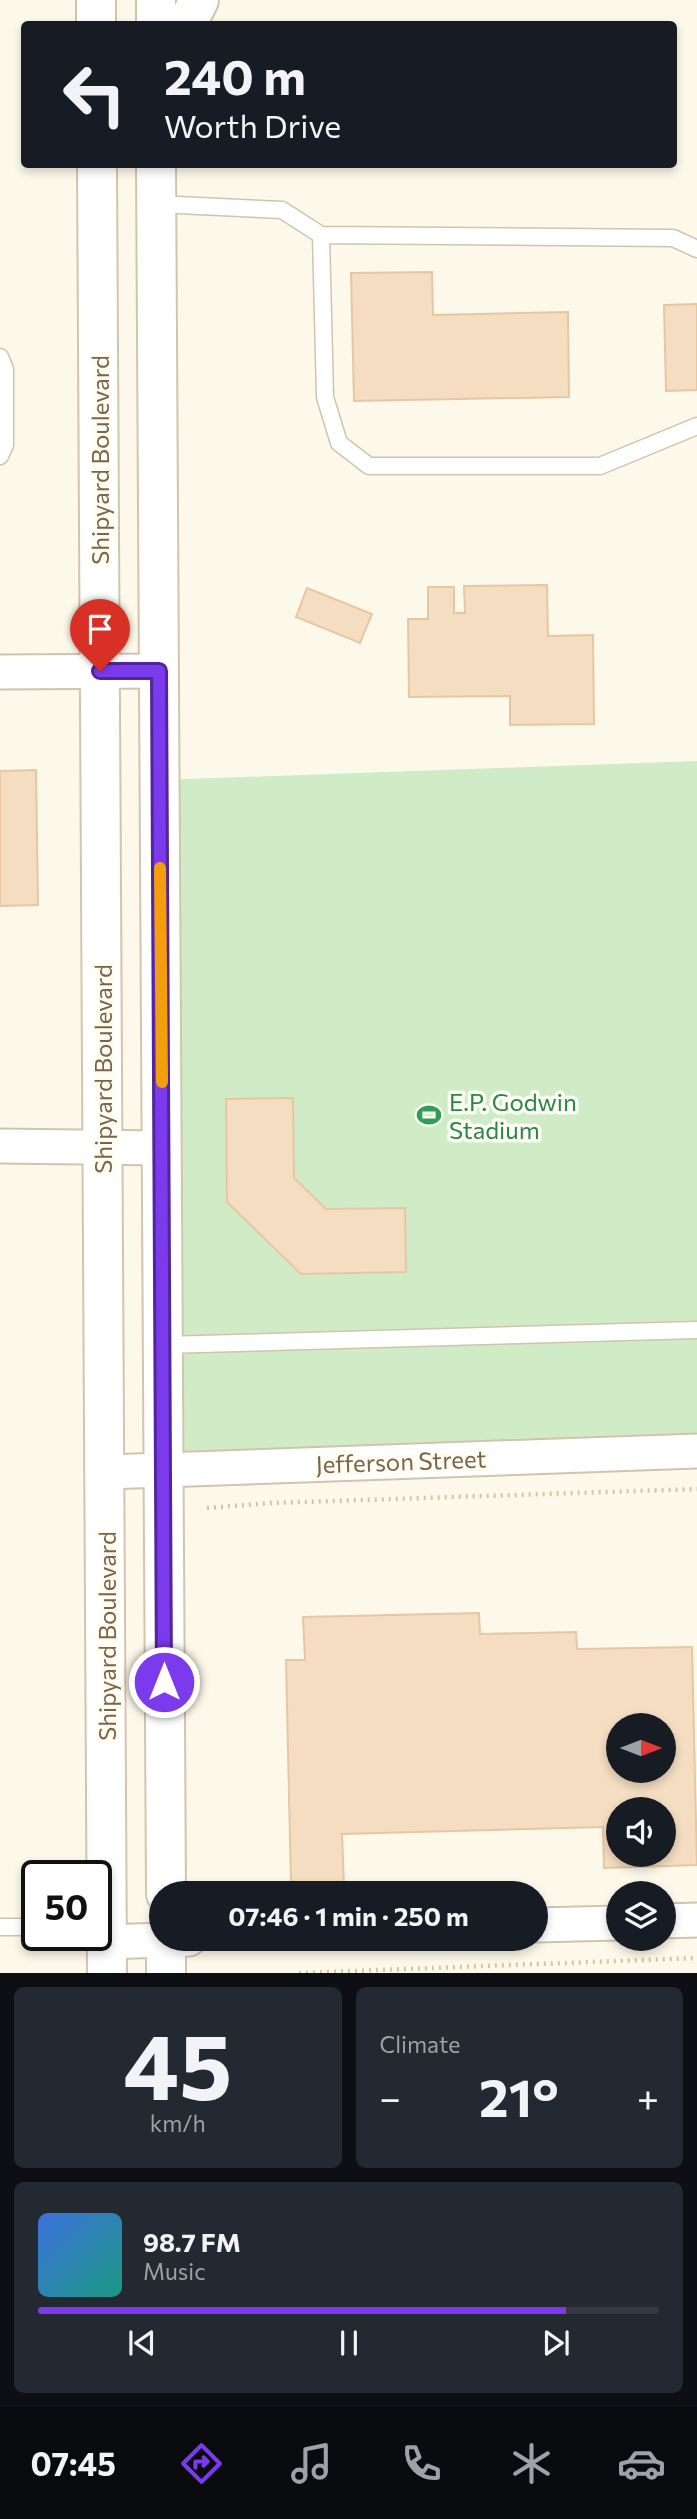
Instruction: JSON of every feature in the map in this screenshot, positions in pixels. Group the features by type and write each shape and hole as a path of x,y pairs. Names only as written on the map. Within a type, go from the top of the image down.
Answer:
{"main road":[{"path":"96,0 96,21"},
{"path":"156,0 156,21"},
{"path":"188,21 198,0"},
{"name":"Shipyard Boulevard","path":"97,168 105,1472 99,1860"},
{"path":"156,168 166,1881"}],"street":[{"path":"0,672 159,671"},
{"path":"0,1146 162,1148"},
{"name":"Jefferson Street","path":"105,1472 697,1451"},
{"path":"676,1921 697,1920"},
{"path":"548,1925 606,1923"},
{"path":"112,1950 149,1949"}],"lane":[{"path":"157,204 282,210 320,235 673,238 697,248"},
{"path":"320,235 325,397 338,443 369,466 600,466 697,426"},
{"path":"0,357 5,369 5,444 0,456"},
{"path":"163,1345 697,1330"},
{"path":"0,1927 21,1927"}],"path":[{"path":"207,1508 271,1503 697,1489"},
{"path":"299,1973 697,1958"}],"green space":[{"name":"E.P. Godwin Stadium","path":"697,761 697,1451 163,1470 159,780"}],"building":[{"path":"432,272 433,315 568,312 569,397 354,401 351,273"},
{"path":"697,304 697,390 666,391 664,305"},
{"path":"547,585 548,636 593,635 594,724 510,725 510,696 409,697 408,619 428,619 428,587 454,587 454,613 465,613 464,586"},
{"path":"307,588 372,614 360,643 296,617"},
{"path":"36,770 38,905 0,906 0,771"},
{"path":"293,1098 294,1178 326,1209 405,1208 406,1272 301,1274 227,1202 226,1099"},
{"path":"479,1613 480,1634 576,1632 577,1649 692,1647 697,1865 676,1866 676,1797 606,1797 606,1867 635,1867 604,1868 603,1827 342,1834 344,1881 291,1881 286,1660 305,1660 303,1617"}],"slow traffic":[{"path":"160,868 162,1082"}],"place":[{"name":"E.P. Godwin Stadium","path":"429,1115"}],"route":[{"path":"100,671 159,671 164,1682"}]}
